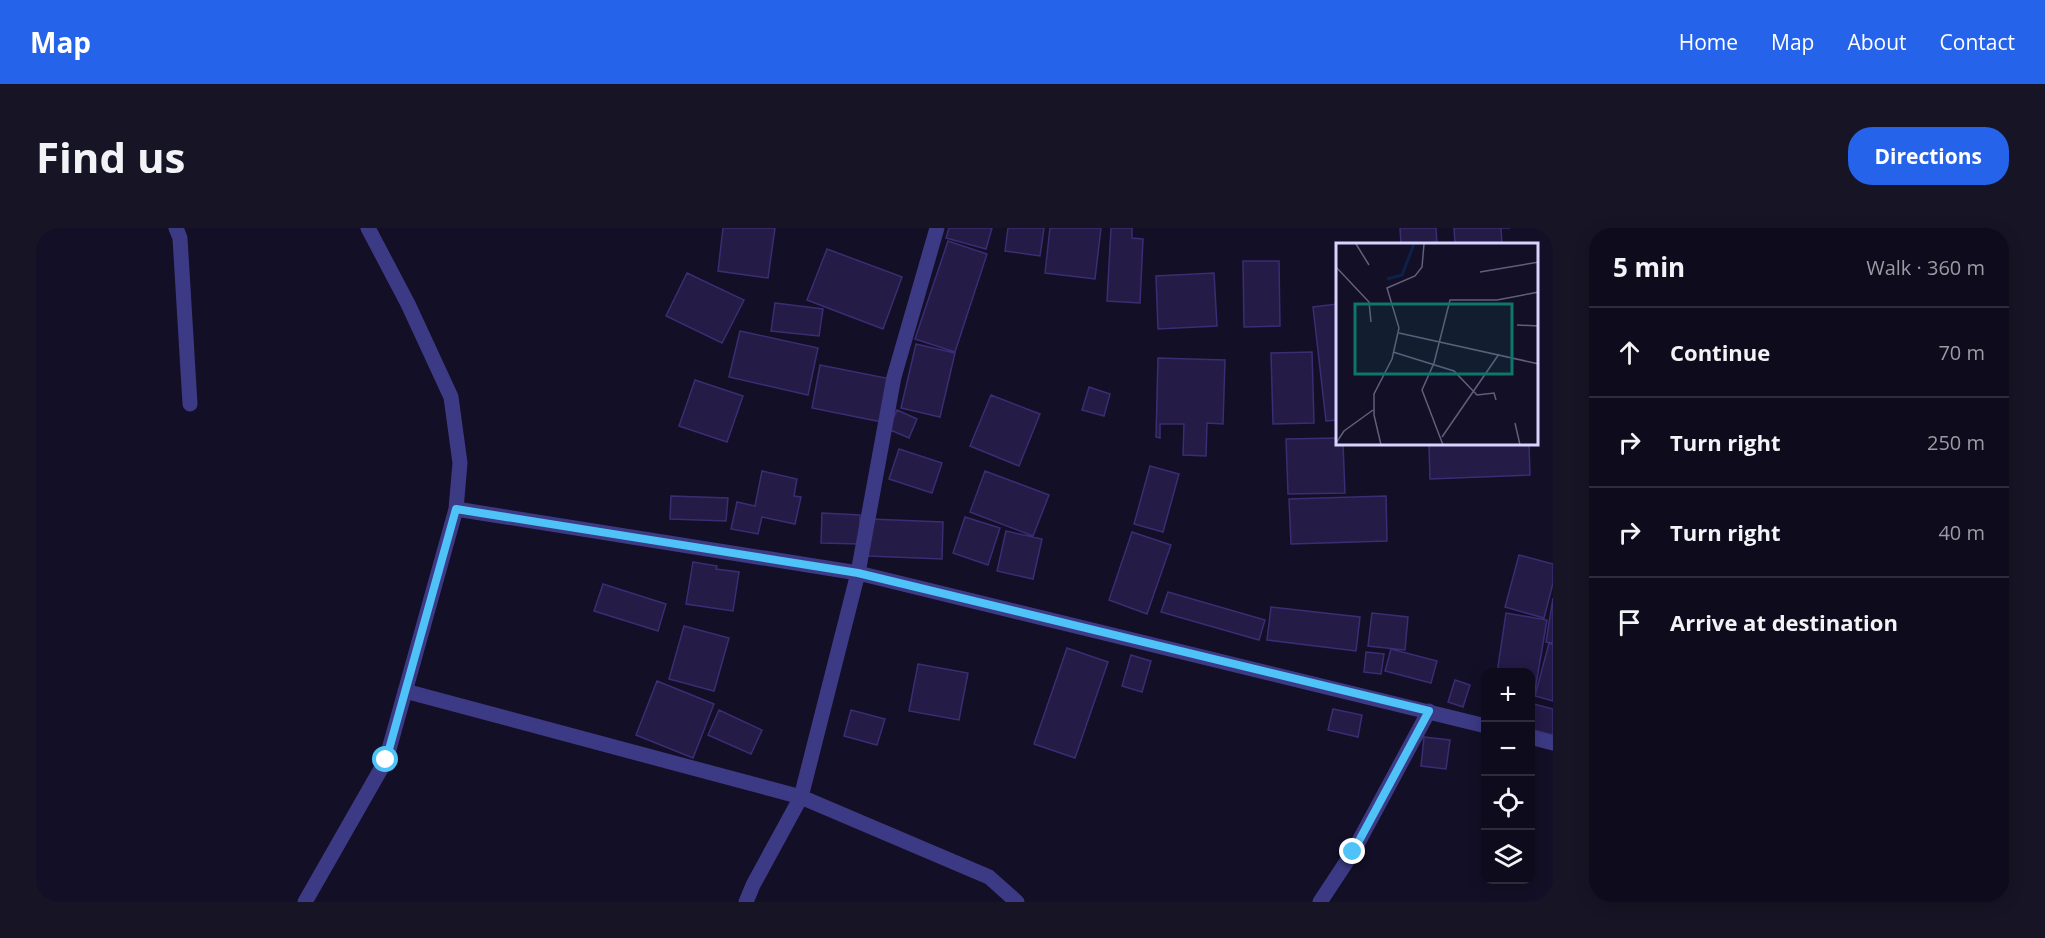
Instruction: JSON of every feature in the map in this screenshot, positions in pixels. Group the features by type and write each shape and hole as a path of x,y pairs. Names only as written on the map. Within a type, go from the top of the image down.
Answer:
{"street":[{"path":"176,228 180,238 190,404"},
{"path":"305,902 386,760 456,509 460,463 451,397 408,304 368,228"},
{"path":"746,902 801,797 858,573 894,377 937,228"},
{"path":"456,509 858,573 1481,725"},
{"path":"405,691 801,797 989,877 1017,902"},
{"path":"1320,902 1353,852 1429,711"},
{"path":"1535,738 1553,743"}],"building":[{"path":"723,228 775,228 768,278 718,271"},
{"path":"949,228 992,228 986,249 946,238"},
{"path":"1008,228 1044,228 1040,256 1005,251"},
{"path":"1050,228 1101,228 1095,279 1045,273"},
{"path":"1111,228 1132,228 1132,238 1143,239 1140,303 1107,301"},
{"path":"1400,228 1436,228 1437,243 1401,243"},
{"path":"1454,228 1501,228 1502,243 1455,243"},
{"path":"948,241 987,254 955,352 915,339"},
{"path":"827,249 902,277 883,329 807,300"},
{"path":"1243,261 1279,261 1280,326 1244,327"},
{"path":"687,273 744,300 722,343 666,316"},
{"path":"1214,273 1217,326 1158,329 1156,276"},
{"path":"775,303 823,309 819,336 771,331"},
{"path":"1336,304 1336,420 1326,421 1313,307"},
{"path":"740,331 818,348 808,395 729,377"},
{"path":"916,344 955,353 940,417 901,408"},
{"path":"1312,352 1314,423 1273,424 1271,353"},
{"path":"1158,358 1225,360 1223,424 1207,423 1206,456 1183,455 1184,424 1160,424 1160,438 1156,437"},
{"path":"820,365 891,379 882,422 812,408"},
{"path":"695,380 743,396 727,442 679,426"},
{"path":"1089,387 1110,394 1104,416 1082,410"},
{"path":"991,395 1040,414 1019,466 970,446"},
{"path":"897,410 917,419 909,438 888,429"},
{"path":"1336,438 1336,446 1343,446 1345,493 1288,494 1286,439"},
{"path":"1429,446 1529,446 1530,475 1430,479"},
{"path":"899,449 942,463 932,493 889,479"},
{"path":"1150,466 1179,474 1163,532 1134,524"},
{"path":"762,471 797,479 794,496 801,497 795,524 762,517 758,534 731,529 737,502 755,506"},
{"path":"985,471 1049,495 1033,536 970,512"},
{"path":"671,496 728,498 726,521 670,519"},
{"path":"1386,496 1387,541 1291,544 1289,499"},
{"path":"822,513 860,515 860,544 821,543"},
{"path":"965,517 1000,528 988,565 953,553"},
{"path":"870,519 943,522 942,559 868,556"},
{"path":"1006,531 1042,539 1033,579 997,571"},
{"path":"1132,532 1171,545 1147,614 1109,600"},
{"path":"1519,555 1553,564 1553,583 1544,618 1505,607"},
{"path":"693,562 717,566 716,569 739,572 733,611 686,604"},
{"path":"603,584 666,604 658,631 594,611"},
{"path":"1168,592 1265,620 1259,640 1161,612"},
{"path":"1553,598 1553,643 1546,642"},
{"path":"1271,607 1360,617 1356,651 1267,640"},
{"path":"1372,613 1408,617 1405,650 1368,646"},
{"path":"1506,613 1547,620 1535,690 1535,668 1498,668"},
{"path":"684,626 729,638 714,691 669,679"},
{"path":"1549,643 1553,645 1553,701 1535,696"},
{"path":"1067,648 1108,662 1075,758 1034,744"},
{"path":"1391,649 1437,661 1431,683 1385,671"},
{"path":"1366,652 1384,654 1381,674 1364,672"},
{"path":"1131,655 1151,661 1142,692 1122,686"},
{"path":"918,664 968,673 959,720 909,711"},
{"path":"1455,680 1470,685 1463,707 1448,702"},
{"path":"657,681 714,704 693,758 636,735"},
{"path":"1535,704 1553,709 1553,735 1535,730"},
{"path":"1333,709 1362,715 1358,737 1328,730"},
{"path":"719,710 762,730 751,754 708,735"},
{"path":"851,710 885,719 877,745 844,736"},
{"path":"1424,737 1450,740 1446,769 1421,766"}],"route":[{"path":"386,760 456,509 858,573 1429,711 1353,852"}]}
